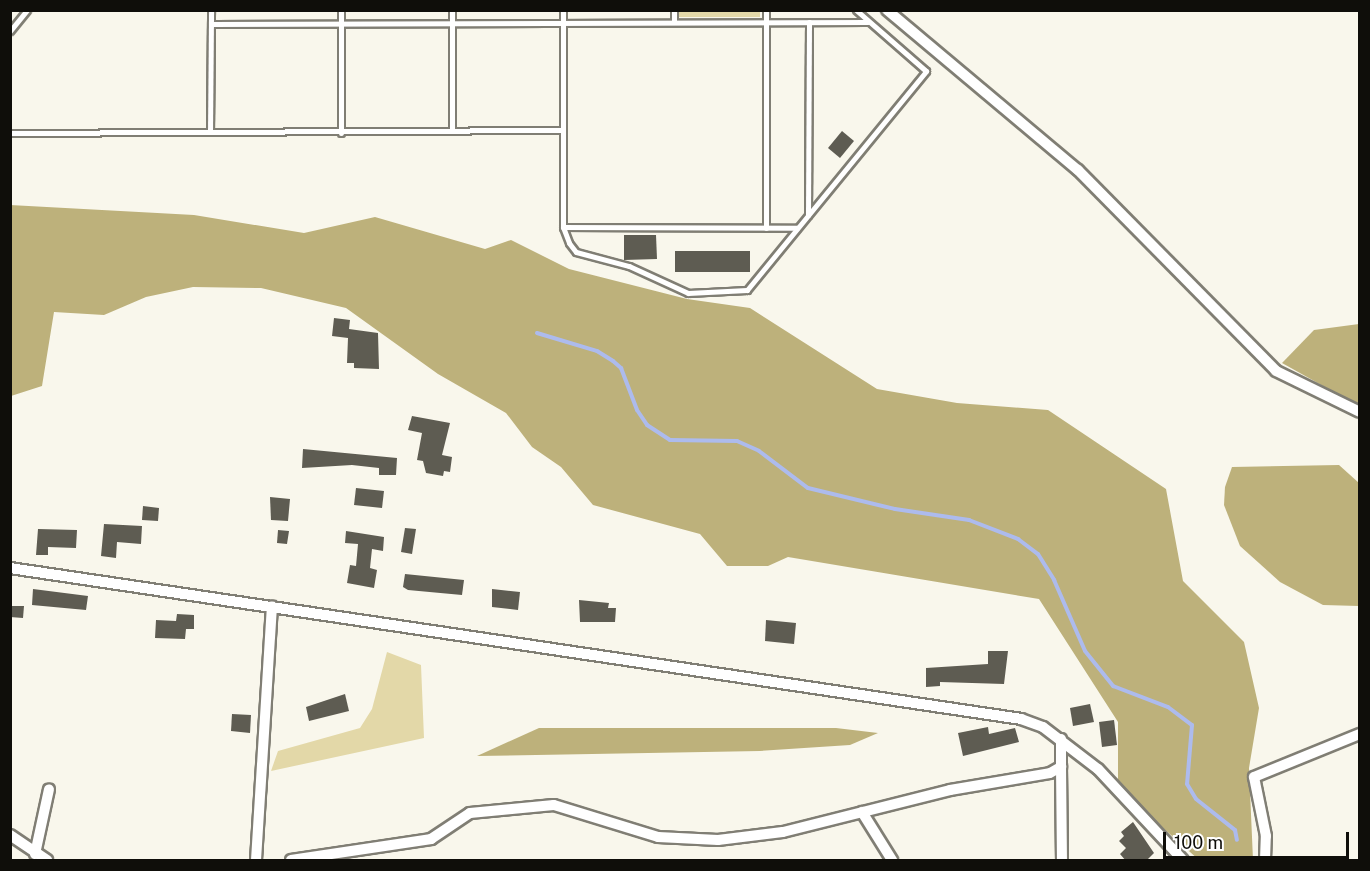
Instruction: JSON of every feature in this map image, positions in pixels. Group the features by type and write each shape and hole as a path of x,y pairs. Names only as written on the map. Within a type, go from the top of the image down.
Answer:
{"street":[{"path":"887,10 1078,170 1276,371 1359,412"},
{"path":"10,568 984,711 1043,727 1062,739 1098,769 1183,861"},
{"path":"256,861 272,607"},
{"path":"1265,861 1266,836 1254,777 1359,734"},
{"path":"1062,739 1062,861"},
{"path":"291,861 431,839 470,813 554,805 658,837 718,840 783,832 1061,768"},
{"path":"35,854 49,789"},
{"path":"862,812 892,861"},
{"path":"10,835 47,861"}],"lane":[{"path":"10,31 27,10"},
{"path":"210,132 211,10"},
{"path":"341,10 341,133"},
{"path":"452,10 452,131"},
{"path":"563,10 563,227 576,252 628,266 688,293 747,290 926,71 856,10"},
{"path":"674,10 674,22"},
{"path":"766,10 766,228"},
{"path":"808,215 809,22"},
{"path":"211,24 868,22"},
{"path":"10,133 563,130"},
{"path":"563,227 797,228"}],"shaded area":[{"path":"679,11 760,11 760,17 679,17"},
{"path":"10,205 194,215 304,233 375,217 485,249 511,240 569,269 687,299 750,308 877,389 957,403 1048,410 1166,489 1183,581 1244,642 1259,708 1249,768 1253,860 1199,860 1118,788 1118,722 1039,599 788,557 768,566 727,566 700,534 593,505 561,467 532,447 506,413 438,374 346,308 261,288 193,287 146,297 104,315 54,312 42,386 11,396"},
{"path":"1359,324 1359,406 1282,363 1314,330"},
{"path":"1339,465 1359,483 1359,606 1323,605 1280,582 1240,546 1224,505 1225,487 1232,467"},
{"path":"387,652 421,665 424,738 271,771 278,751 360,728 372,709"},
{"path":"539,728 836,728 878,733 850,745 760,751 477,756"}],"building":[{"path":"842,131 854,141 840,158 828,148"},
{"path":"624,235 656,235 657,259 624,260"},
{"path":"675,251 750,251 750,272 675,272"},
{"path":"334,318 350,320 349,329 378,333 379,369 354,368 354,363 347,363 348,338 332,336"},
{"path":"412,416 450,423 442,455 452,457 450,472 444,471 443,476 426,473 423,461 417,460 422,433 408,430"},
{"path":"303,449 397,458 396,475 379,475 379,468 352,465 302,468"},
{"path":"356,488 384,491 382,508 354,505"},
{"path":"270,497 290,499 288,521 271,520"},
{"path":"143,506 159,508 158,521 142,520"},
{"path":"104,524 142,526 141,544 117,542 116,558 101,556"},
{"path":"405,528 416,529 412,554 401,552"},
{"path":"38,529 77,530 76,548 48,547 48,555 36,555"},
{"path":"278,530 289,531 287,544 277,543"},
{"path":"346,531 384,537 383,551 372,549 370,568 377,570 374,588 347,583 350,565 356,566 358,544 345,543"},
{"path":"405,574 464,580 462,595 408,590 403,587"},
{"path":"33,589 88,596 86,610 32,605"},
{"path":"492,589 520,592 518,610 492,607"},
{"path":"579,600 609,603 608,608 616,608 615,622 580,622"},
{"path":"10,606 24,606 23,618 10,617"},
{"path":"177,614 194,615 194,629 186,629 185,639 155,638 156,620 176,621"},
{"path":"766,620 796,623 794,644 765,641"},
{"path":"988,651 1008,651 1004,684 940,682 940,686 926,687 926,668 988,664"},
{"path":"345,694 349,711 309,721 306,707"},
{"path":"1090,704 1094,722 1073,726 1070,708"},
{"path":"232,714 251,715 250,733 231,731"},
{"path":"1114,720 1117,745 1102,747 1099,722"},
{"path":"988,727 989,734 1015,728 1019,742 963,756 958,733"},
{"path":"1133,822 1154,853 1146,861 1126,861 1120,854 1126,848 1119,841 1124,836 1121,832"}],"waterway":[{"path":"537,333 597,351 613,361 621,368 637,410 647,425 670,440 737,441 759,451 808,488 895,509 969,520 1018,539 1038,554 1054,580 1085,651 1113,686 1168,707 1192,725 1187,784 1196,799 1235,830 1237,840"}]}
